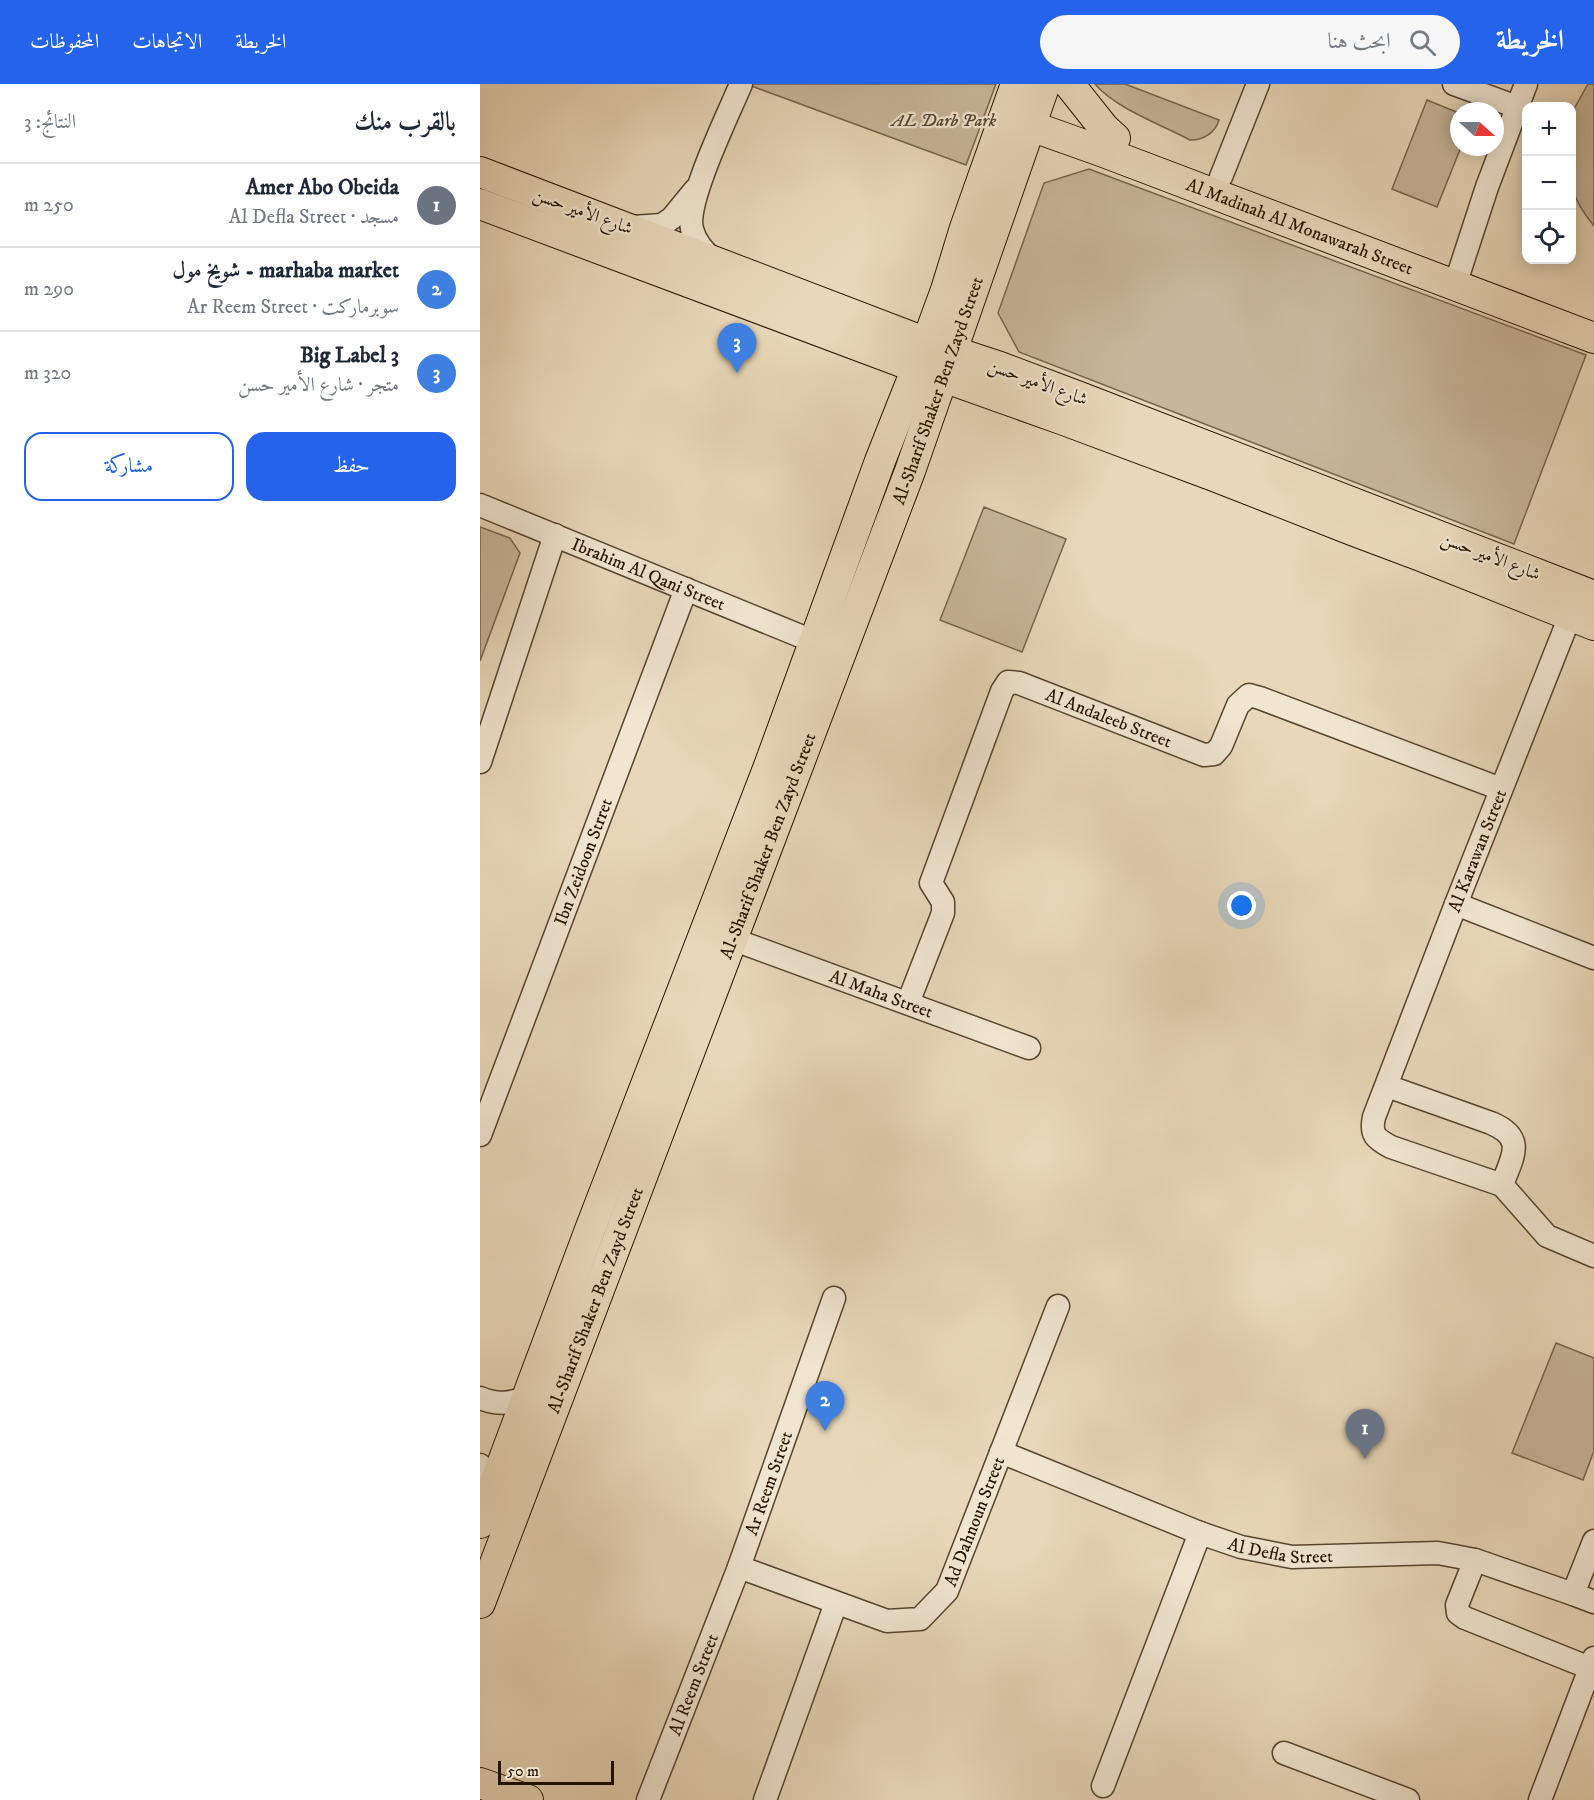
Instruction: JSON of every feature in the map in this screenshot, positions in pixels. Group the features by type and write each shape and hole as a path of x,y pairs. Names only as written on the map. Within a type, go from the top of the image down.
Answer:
{"main road":[{"path":"1014,172 1043,148 1062,145 1108,144 1104,128 1069,84"},
{"name":"Al Madinah Al Monawarah Street","path":"1023,103 1108,144 1457,277 1594,320"},
{"name":"Al-Sharif Shaker Ben Zayd Street","path":"485,1511 586,1240 923,437 935,360 958,295 1014,172 1023,103"},
{"name":"Al-Sharif Shaker Ben Zayd Street","path":"958,295 965,228 1023,103"},
{"name":"Al Madinah Al Monawarah Street","path":"1108,144 1221,177 1594,338"},
{"name":"شارع الأمير حسن","path":"480,172 713,260 876,338"},
{"name":"شارع الأمير حسن","path":"480,204 995,380 1421,543 1594,596"},
{"path":"896,422 896,403 881,362 876,338 958,295 981,335 995,380 983,395 951,407 923,437"},
{"name":"Al-Sharif Shaker Ben Zayd Street","path":"480,1603 732,939 782,771 815,642 880,461 896,422 935,360"},
{"name":"شارع الأمير حسن","path":"1421,543 1582,621"},
{"path":"586,1240 614,1251"},
{"path":"480,1783 528,1800"}],"street":[{"path":"713,260 696,241 691,227 693,209 698,187 741,84"},
{"path":"1221,177 1257,84"},
{"path":"1455,84 1517,107"},
{"path":"1457,277 1526,84"},
{"path":"627,227 662,225 672,218 698,187"},
{"name":"Ibrahim Al Qani Street","path":"480,506 815,642"},
{"path":"480,762 555,536"},
{"name":"Ibn Zeidoon Strret","path":"480,1135 686,589"},
{"name":"Al Karawan Street","path":"1502,1185 1391,1147 1377,1138 1372,1126 1502,789 1582,621"},
{"name":"Al Andaleeb Street","path":"908,1003 943,913 943,902 931,883 1002,692 1008,682 1020,683 1204,755 1214,754 1221,746 1238,705 1249,696 1260,698 1502,789"},
{"path":"1456,904 1594,958"},
{"name":"Al Maha Street","path":"732,939 1029,1048"},
{"path":"1387,1086 1491,1123 1506,1131 1514,1141 1514,1150 1502,1185 1547,1236 1594,1256"},
{"name":"Ar Reem Street","path":"739,1567 834,1298"},
{"name":"Ad Dahnoun Street","path":"739,1567 887,1621 920,1618 947,1591 1058,1306"},
{"path":"480,1398 503,1404 527,1397"},
{"name":"Al Defla Street","path":"1001,1452 1200,1533 1241,1547 1292,1557 1438,1553 1474,1560 1594,1602"},
{"path":"480,1465 485,1511"},
{"path":"1103,1786 1200,1533"},
{"path":"1573,1594 1594,1540"},
{"path":"1474,1560 1457,1605 1458,1613 1465,1618 1592,1663 1540,1800"},
{"name":"Al Reem Street","path":"648,1800 739,1567"},
{"path":"765,1800 836,1603"},
{"path":"1284,1753 1408,1800"}],"green space":[{"name":"AL Darb Park","path":"746,84 996,84 966,165"},
{"path":"1095,84 1125,84 1219,120 1215,129 1208,135 1190,140 1114,101"},
{"path":"1588,84 1594,84 1594,226 1576,198 1576,105"},
{"path":"1427,100 1450,109 1450,156 1457,156 1437,207 1392,189"},
{"path":"1089,169 1586,355 1514,544 1019,352 998,313 1044,183"},
{"path":"984,507 1066,539 1022,652 940,620"},
{"path":"480,527 510,538 520,553 480,661"},
{"path":"1556,1343 1594,1358 1594,1451 1583,1480 1512,1453"}],"place":[{"name":"Big Label 3","path":"737,373"},
{"name":"marhaba market - شويخ مول","path":"825,1431"},
{"name":"Amer Abo Obeida","path":"1365,1459"}]}
